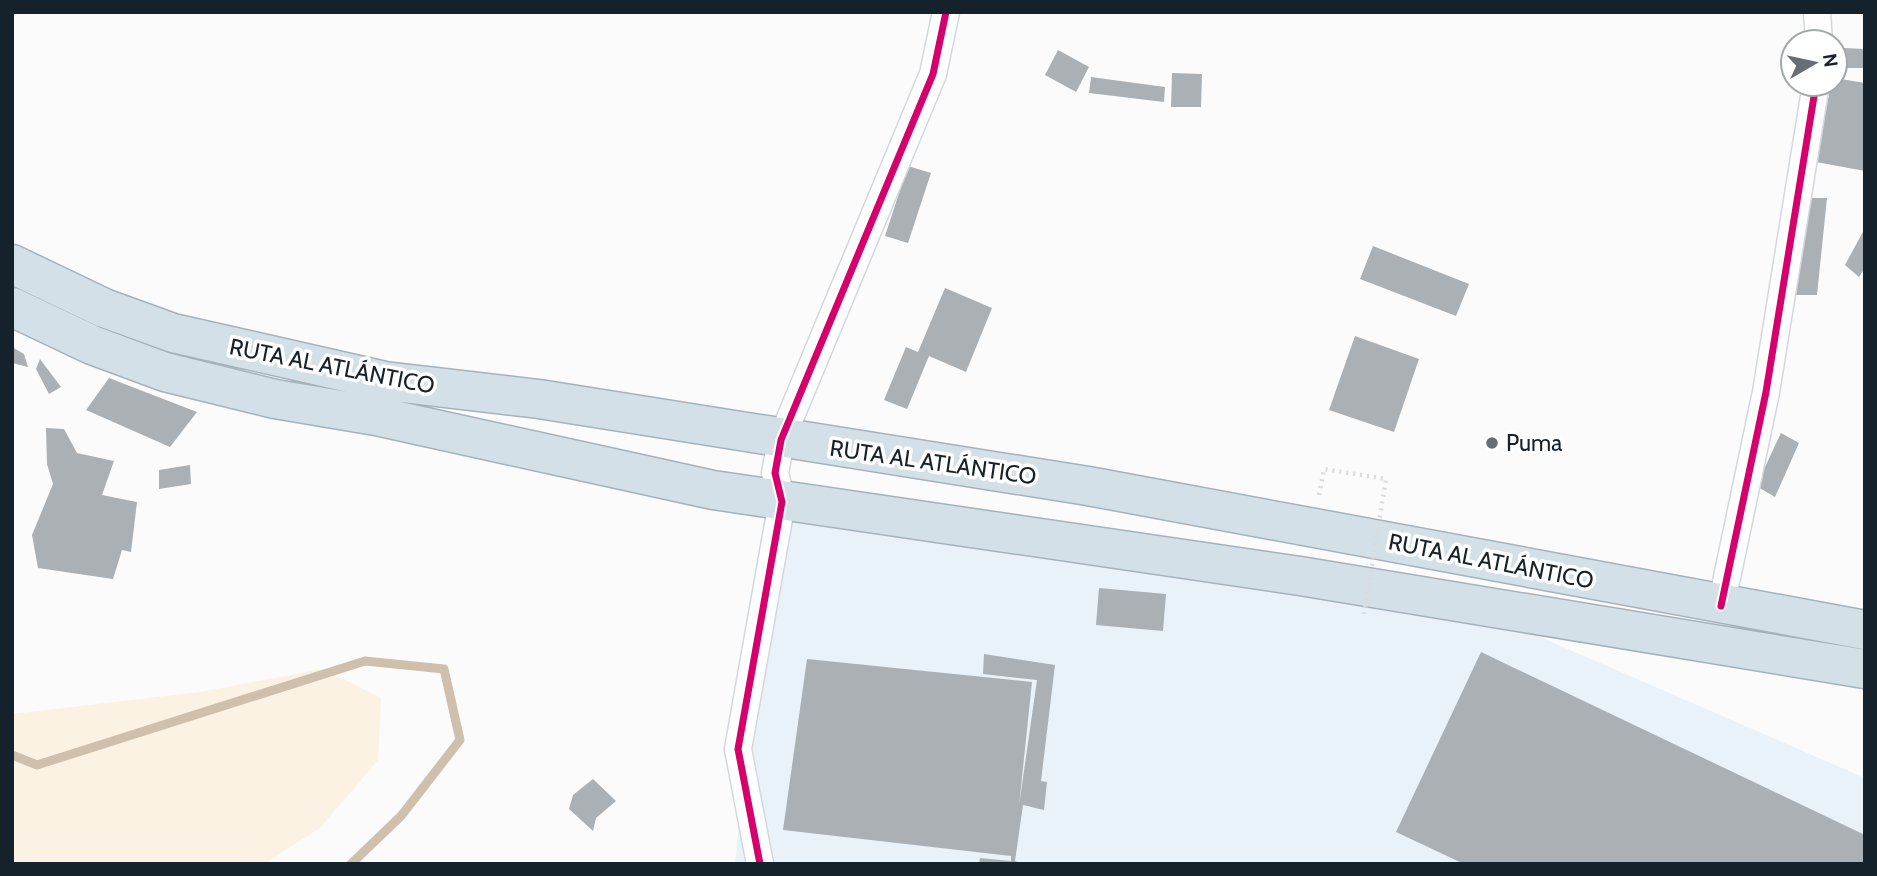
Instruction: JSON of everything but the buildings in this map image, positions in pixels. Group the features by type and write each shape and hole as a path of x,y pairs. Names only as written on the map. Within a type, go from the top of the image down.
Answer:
{"highway":[{"name":"RUTA AL ATLÁNTICO","path":"12,264 104,308 162,329 385,381 539,399 781,440 1088,485 1865,631"},
{"name":"RUTA AL ATLÁNTICO","path":"12,307 92,345 165,372 275,399 376,416 632,473 782,502 1300,576 1865,670"},
{"path":"1039,539 1117,535 1314,568 1328,562 1331,547 1324,530 1314,527"}],"street":[{"path":"760,864 738,749 782,502 775,473 781,440 933,74 946,12"},
{"path":"1721,606 1766,393 1814,98"}],"path":[{"path":"1324,469 1386,479 1364,614"}],"shaded area":[{"path":"772,513 1524,630 1865,778 1865,864 735,864"},
{"path":"323,669 381,698 378,760 320,828 264,864 12,864 12,714 199,692"}],"waterway":[{"path":"12,755 37,765 365,661 444,669 460,740 401,816 351,864"}],"cycle path":[{"path":"760,864 738,749 782,502 775,473 781,440 933,74 946,12"},
{"path":"1721,606 1766,392 1814,98"}],"place":[{"name":"Puma","path":"1492,443"}]}
